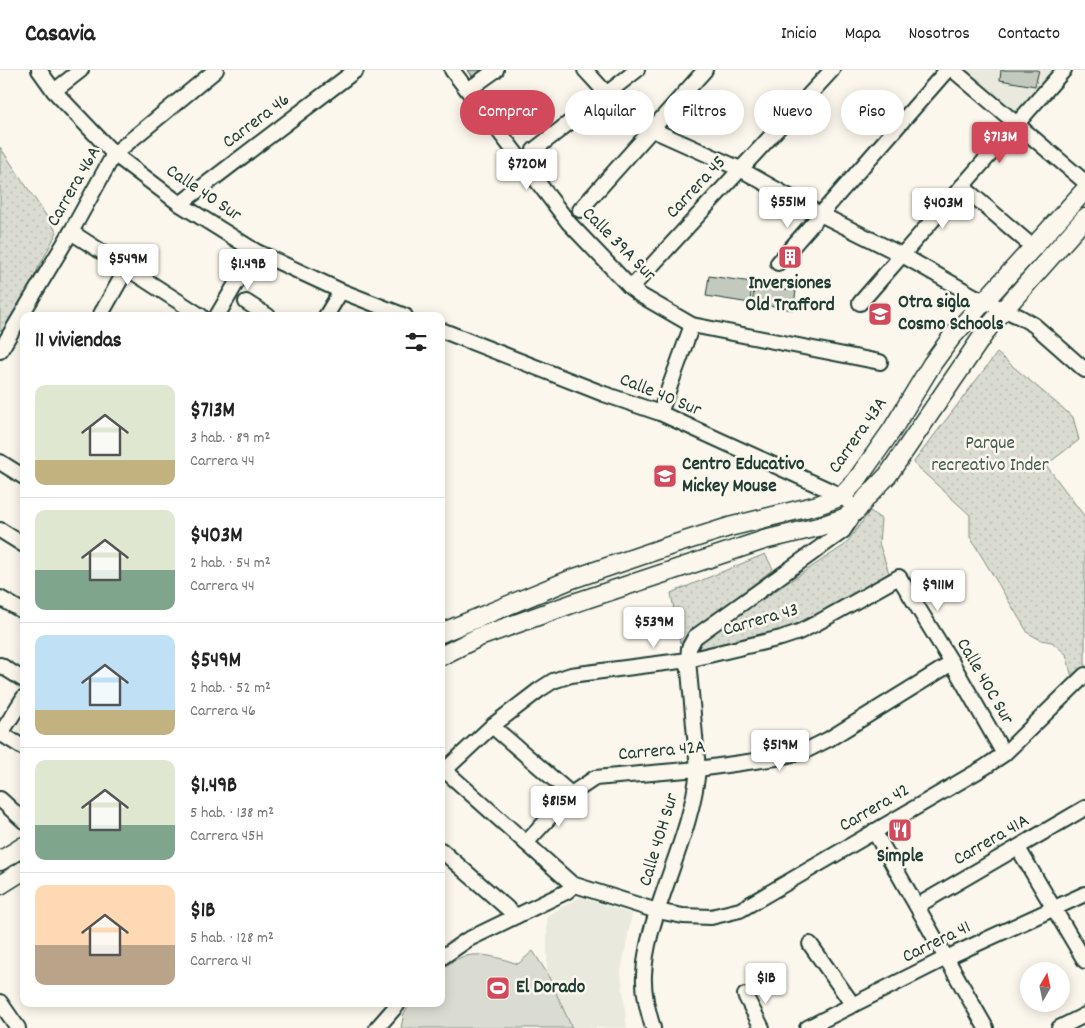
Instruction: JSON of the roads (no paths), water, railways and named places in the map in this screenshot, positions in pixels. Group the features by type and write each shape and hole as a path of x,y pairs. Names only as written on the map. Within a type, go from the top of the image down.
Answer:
{"main road":[{"name":"Carrera 43A","path":"445,631 572,579 729,527 818,506 842,496 856,481 892,430 950,338 1085,190"},
{"path":"445,654 479,637 577,602 764,540 818,527 844,518 857,510 888,475 991,324 1085,218"},
{"path":"0,861 20,848"},
{"path":"0,885 20,872"}],"street":[{"name":"Calle 40 Sur","path":"39,70 54,91 114,154 180,204 255,251 341,291 395,312"},
{"path":"54,91 81,70"},
{"name":"Carrera 46A","path":"22,312 71,232 114,154 216,70"},
{"name":"Carrera 46","path":"180,204 356,70"},
{"name":"Calle 39A Sur","path":"452,70 468,90"},
{"path":"468,90 496,70"},
{"path":"585,70 603,90"},
{"path":"612,90 637,70"},
{"path":"654,129 705,70"},
{"name":"Carrera 45","path":"631,288 832,70"},
{"path":"778,263 947,70"},
{"path":"953,70 1085,182"},
{"path":"860,303 1064,70"},
{"path":"534,150 565,126"},
{"path":"654,130 740,170 820,214 902,255 984,301 1020,317 1034,325 1085,370"},
{"name":"Calle 39A Sur","path":"502,135 569,223 640,295 692,325 880,362"},
{"path":"580,210 648,135"},
{"path":"962,186 1033,247"},
{"path":"71,232 195,312"},
{"path":"218,312 255,251"},
{"path":"102,312 127,268"},
{"path":"328,312 341,291"},
{"path":"246,302 262,312"},
{"name":"Carrera 46A","path":"2,344 20,315"},
{"path":"660,414 692,325"},
{"name":"Calle 40 Sur","path":"445,332 660,414 842,496 857,510"},
{"path":"0,462 20,474"},
{"path":"688,660 689,648 695,636 843,531 857,510"},
{"path":"0,530 20,542"},
{"name":"Carrera 43","path":"445,767 492,726 539,690 554,681 571,675 688,660 781,638 799,632 842,610 899,577"},
{"name":"Calle 40C Sur","path":"899,577 952,663 1004,754"},
{"path":"0,598 20,610"},
{"name":"Calle 40H Sur","path":"653,1028 646,1003 644,976 648,942 692,805 698,769 688,660"},
{"name":"Carrera 42A","path":"526,843 571,794 596,778 698,769 776,758 805,751 837,734 952,663"},
{"path":"0,665 20,678"},
{"name":"Carrera 42","path":"657,911 683,916 712,917 740,910 1004,754 1085,675"},
{"path":"20,703 0,734 20,746"},
{"path":"492,726 571,794"},
{"path":"445,771 572,884 657,911"},
{"path":"0,799 20,817"},
{"name":"Carrera 41A","path":"917,906 1085,808"},
{"path":"874,831 986,1028"},
{"path":"1018,848 1085,961"},
{"path":"445,854 516,916"},
{"path":"445,955 467,940 566,892 571,888 572,884"},
{"name":"Carrera 41","path":"813,1027 946,958 1085,894"},
{"path":"810,944 853,1005"},
{"path":"745,995 762,1028"},
{"path":"0,1002 18,1028"},
{"path":"377,1028 395,1007"},
{"path":"391,1028 396,1007"},
{"path":"1059,1028 1085,1015"}],"place":[{"name":"Inversiones Old Trafford","path":"790,257"},
{"name":"Otra sigla Cosmo Schools","path":"880,314"},
{"name":"Centro Educativo Mickey Mouse","path":"665,476"},
{"name":"Simple","path":"900,830"},
{"name":"El Dorado","path":"498,988"}],"park label":[{"name":"Parque recreativo Inder","path":"990,455"}]}
